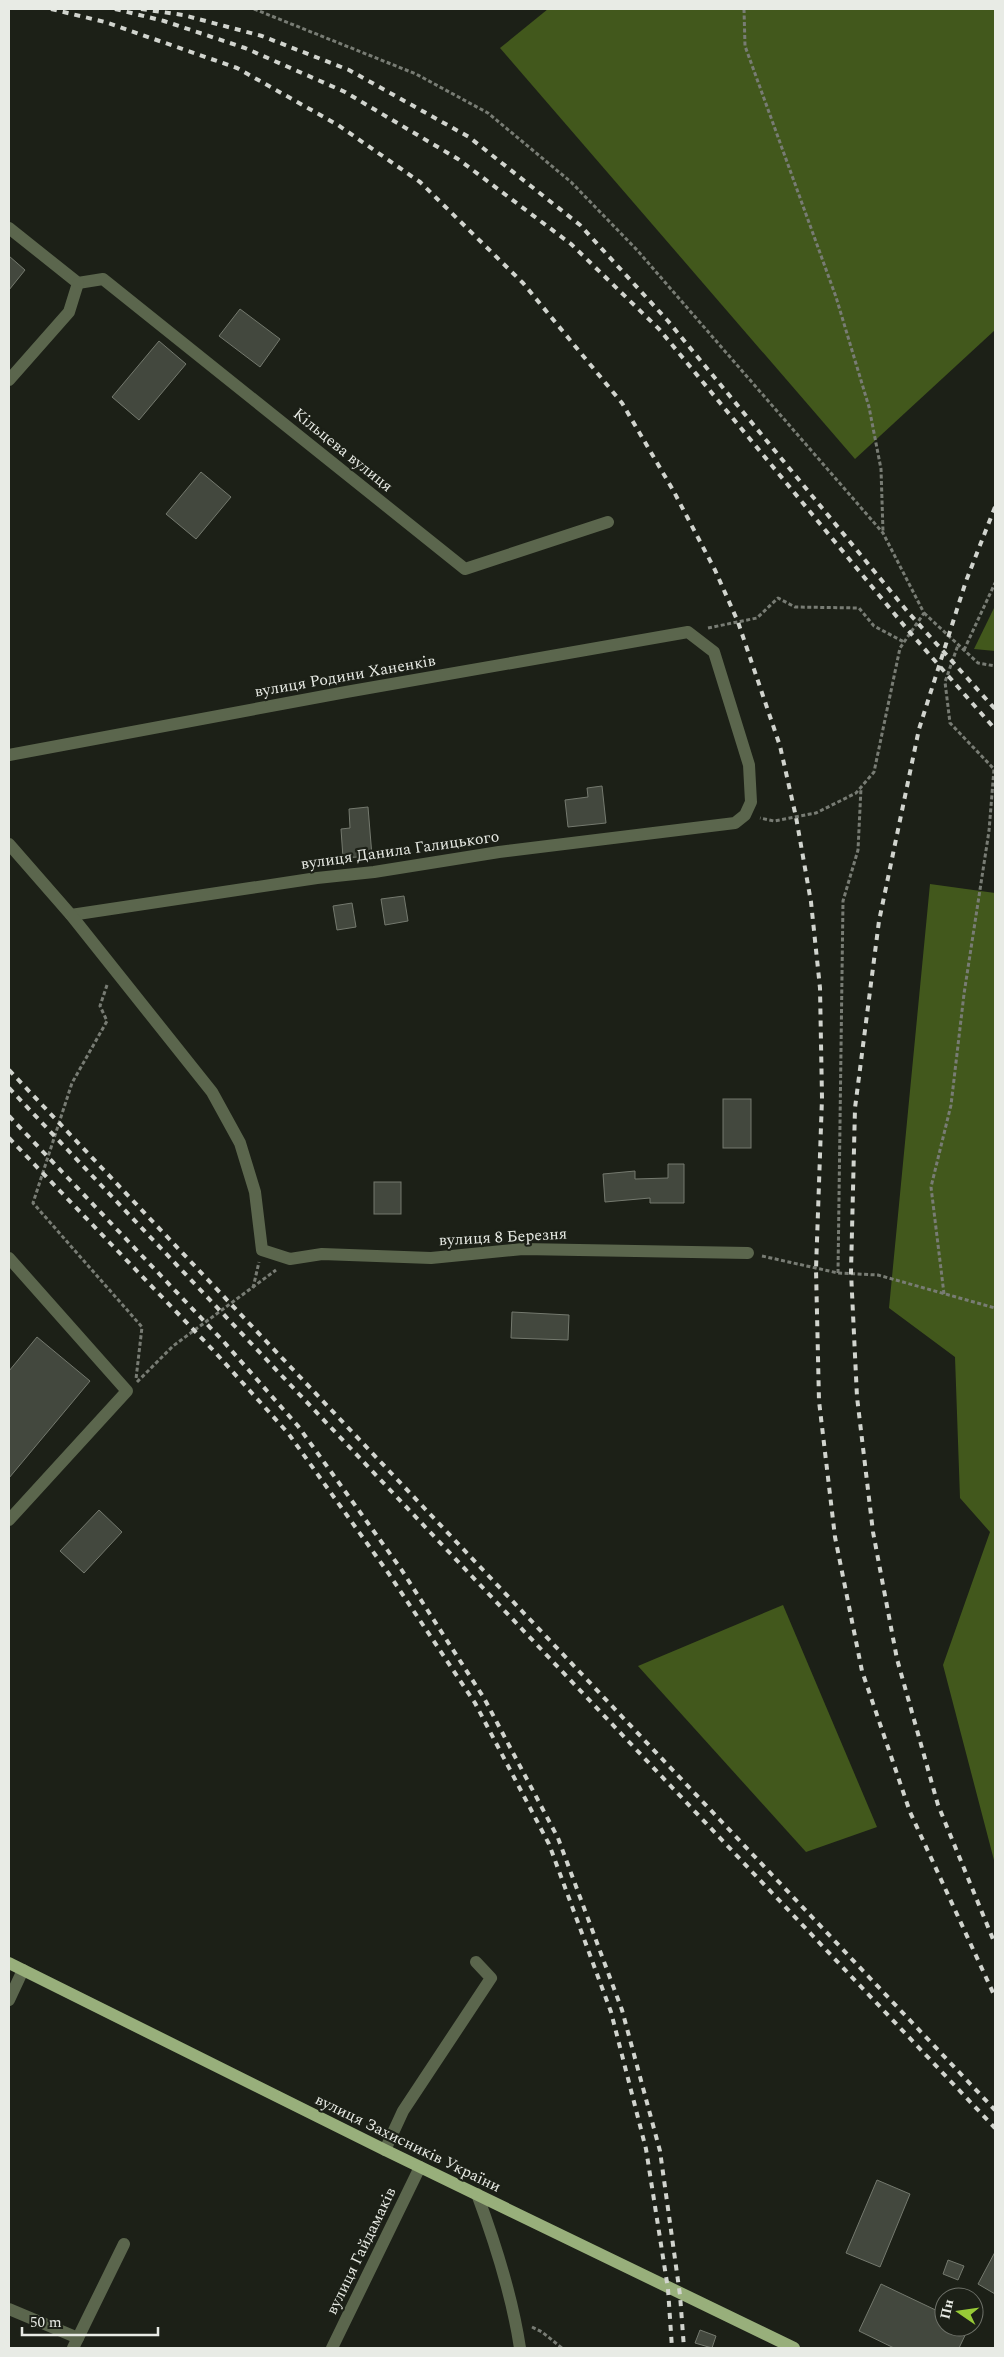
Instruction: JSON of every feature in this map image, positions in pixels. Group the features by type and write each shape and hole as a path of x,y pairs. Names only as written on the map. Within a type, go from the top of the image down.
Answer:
{"main road":[{"name":"вулиця Захисників України","path":"9,1963 385,2150 794,2348"}],"street":[{"path":"9,228 78,283 69,312 9,380"},
{"name":"Кільцева вулиця","path":"78,283 103,279 465,568 608,522"},
{"path":"688,632 714,652 737,721 748,765 752,802 745,814"},
{"name":"вулиця Родини Ханенків","path":"9,755 346,692 688,632"},
{"name":"вулиця Данила Галицького","path":"71,915 317,878 374,872 499,852 734,823 745,814"},
{"path":"9,844 71,915 212,1092 240,1143 255,1192 262,1250"},
{"name":"вулиця 8 Березня","path":"262,1250 290,1259 322,1254 431,1258 523,1249 748,1253"},
{"path":"9,1258 132,1387 9,1520"},
{"path":"385,2150 403,2111 491,1978 476,1962"},
{"path":"9,2000 23,1970"},
{"name":"вулиця Гайдамаків","path":"332,2348 420,2167"},
{"path":"477,2194 502,2266 520,2348"},
{"path":"9,2309 76,2343 124,2244"}],"path":[{"path":"254,9 416,74 472,104 488,113 571,182 637,250 883,533 924,613 978,663 995,666"},
{"path":"744,9 745,46 836,297 869,407 881,469 883,533"},
{"path":"964,650 995,583"},
{"path":"688,632 757,618 778,598 795,607 859,608 874,626 904,642"},
{"path":"745,814 774,821 816,813 856,793 862,787 874,772 900,648 924,613"},
{"path":"944,1294 931,1187 951,1105 964,994 990,831 994,769 950,723 945,682 958,645"},
{"path":"838,1273 843,901 858,850 862,787"},
{"path":"113,968 100,1006 107,1021 72,1083 33,1202 142,1327 132,1387"},
{"path":"253,1288 262,1250"},
{"path":"748,1253 838,1273 878,1276 995,1308"},
{"path":"132,1387 173,1346 290,1259"},
{"path":"515,2320 542,2332 562,2348"}],"green space":[{"path":"548,9 995,9 995,330 855,459 500,48"},
{"path":"995,606 995,651 974,649"},
{"path":"930,884 995,893 995,1864 943,1665 990,1532 960,1498 955,1357 889,1308"},
{"path":"783,1605 877,1827 806,1852 638,1666"}],"building":[{"path":"9,256 25,270 9,290"},
{"path":"240,309 280,339 260,367 219,336"},
{"path":"159,341 186,364 139,420 112,397"},
{"path":"201,472 231,497 196,539 166,514"},
{"path":"602,786 606,823 568,827 565,800 588,797 587,788"},
{"path":"368,807 372,856 343,858 341,829 350,828 349,809"},
{"path":"404,896 408,921 385,925 381,899"},
{"path":"352,903 356,927 337,930 333,906"},
{"path":"723,1099 751,1099 751,1148 723,1148"},
{"path":"668,1164 684,1164 684,1203 650,1203 650,1198 605,1202 603,1174 635,1171 635,1179 668,1178"},
{"path":"374,1182 401,1182 401,1214 374,1214"},
{"path":"512,1312 569,1315 568,1340 511,1338"},
{"path":"37,1337 90,1381 9,1478 9,1371"},
{"path":"99,1510 122,1532 84,1573 60,1551"},
{"path":"877,2180 910,2194 880,2267 846,2253"},
{"path":"995,2252 995,2294 978,2284"},
{"path":"948,2260 964,2266 958,2280 943,2274"},
{"path":"881,2284 934,2309 934,2337 964,2337 959,2348 894,2348 859,2331"},
{"path":"700,2330 716,2336 712,2348 695,2343"}],"railway":[{"path":"51,9 105,22 237,68 338,125 420,182 523,283 622,403 673,490 715,570 738,622 780,746 796,817 811,902 820,988 822,1098 816,1269 819,1401 835,1537 862,1671 910,1812 995,1997"},
{"path":"115,9 164,21 245,48 345,92 458,159 571,244 659,329 907,629 995,729"},
{"path":"141,9 183,15 262,36 349,70 469,137 580,225 668,321 907,611 995,709"},
{"path":"995,507 966,581 919,729 879,921 855,1108 851,1272 857,1397 873,1532 897,1659 938,1805 995,1944"},
{"path":"9,1070 995,2110"},
{"path":"9,1088 995,2128"},
{"path":"9,1116 224,1342 298,1426 401,1569 484,1698 558,1838 622,2010 660,2151 680,2295 684,2348"},
{"path":"9,1138 213,1350 288,1433 389,1574 475,1703 549,1844 611,2012 646,2149 668,2289 672,2348"}]}
